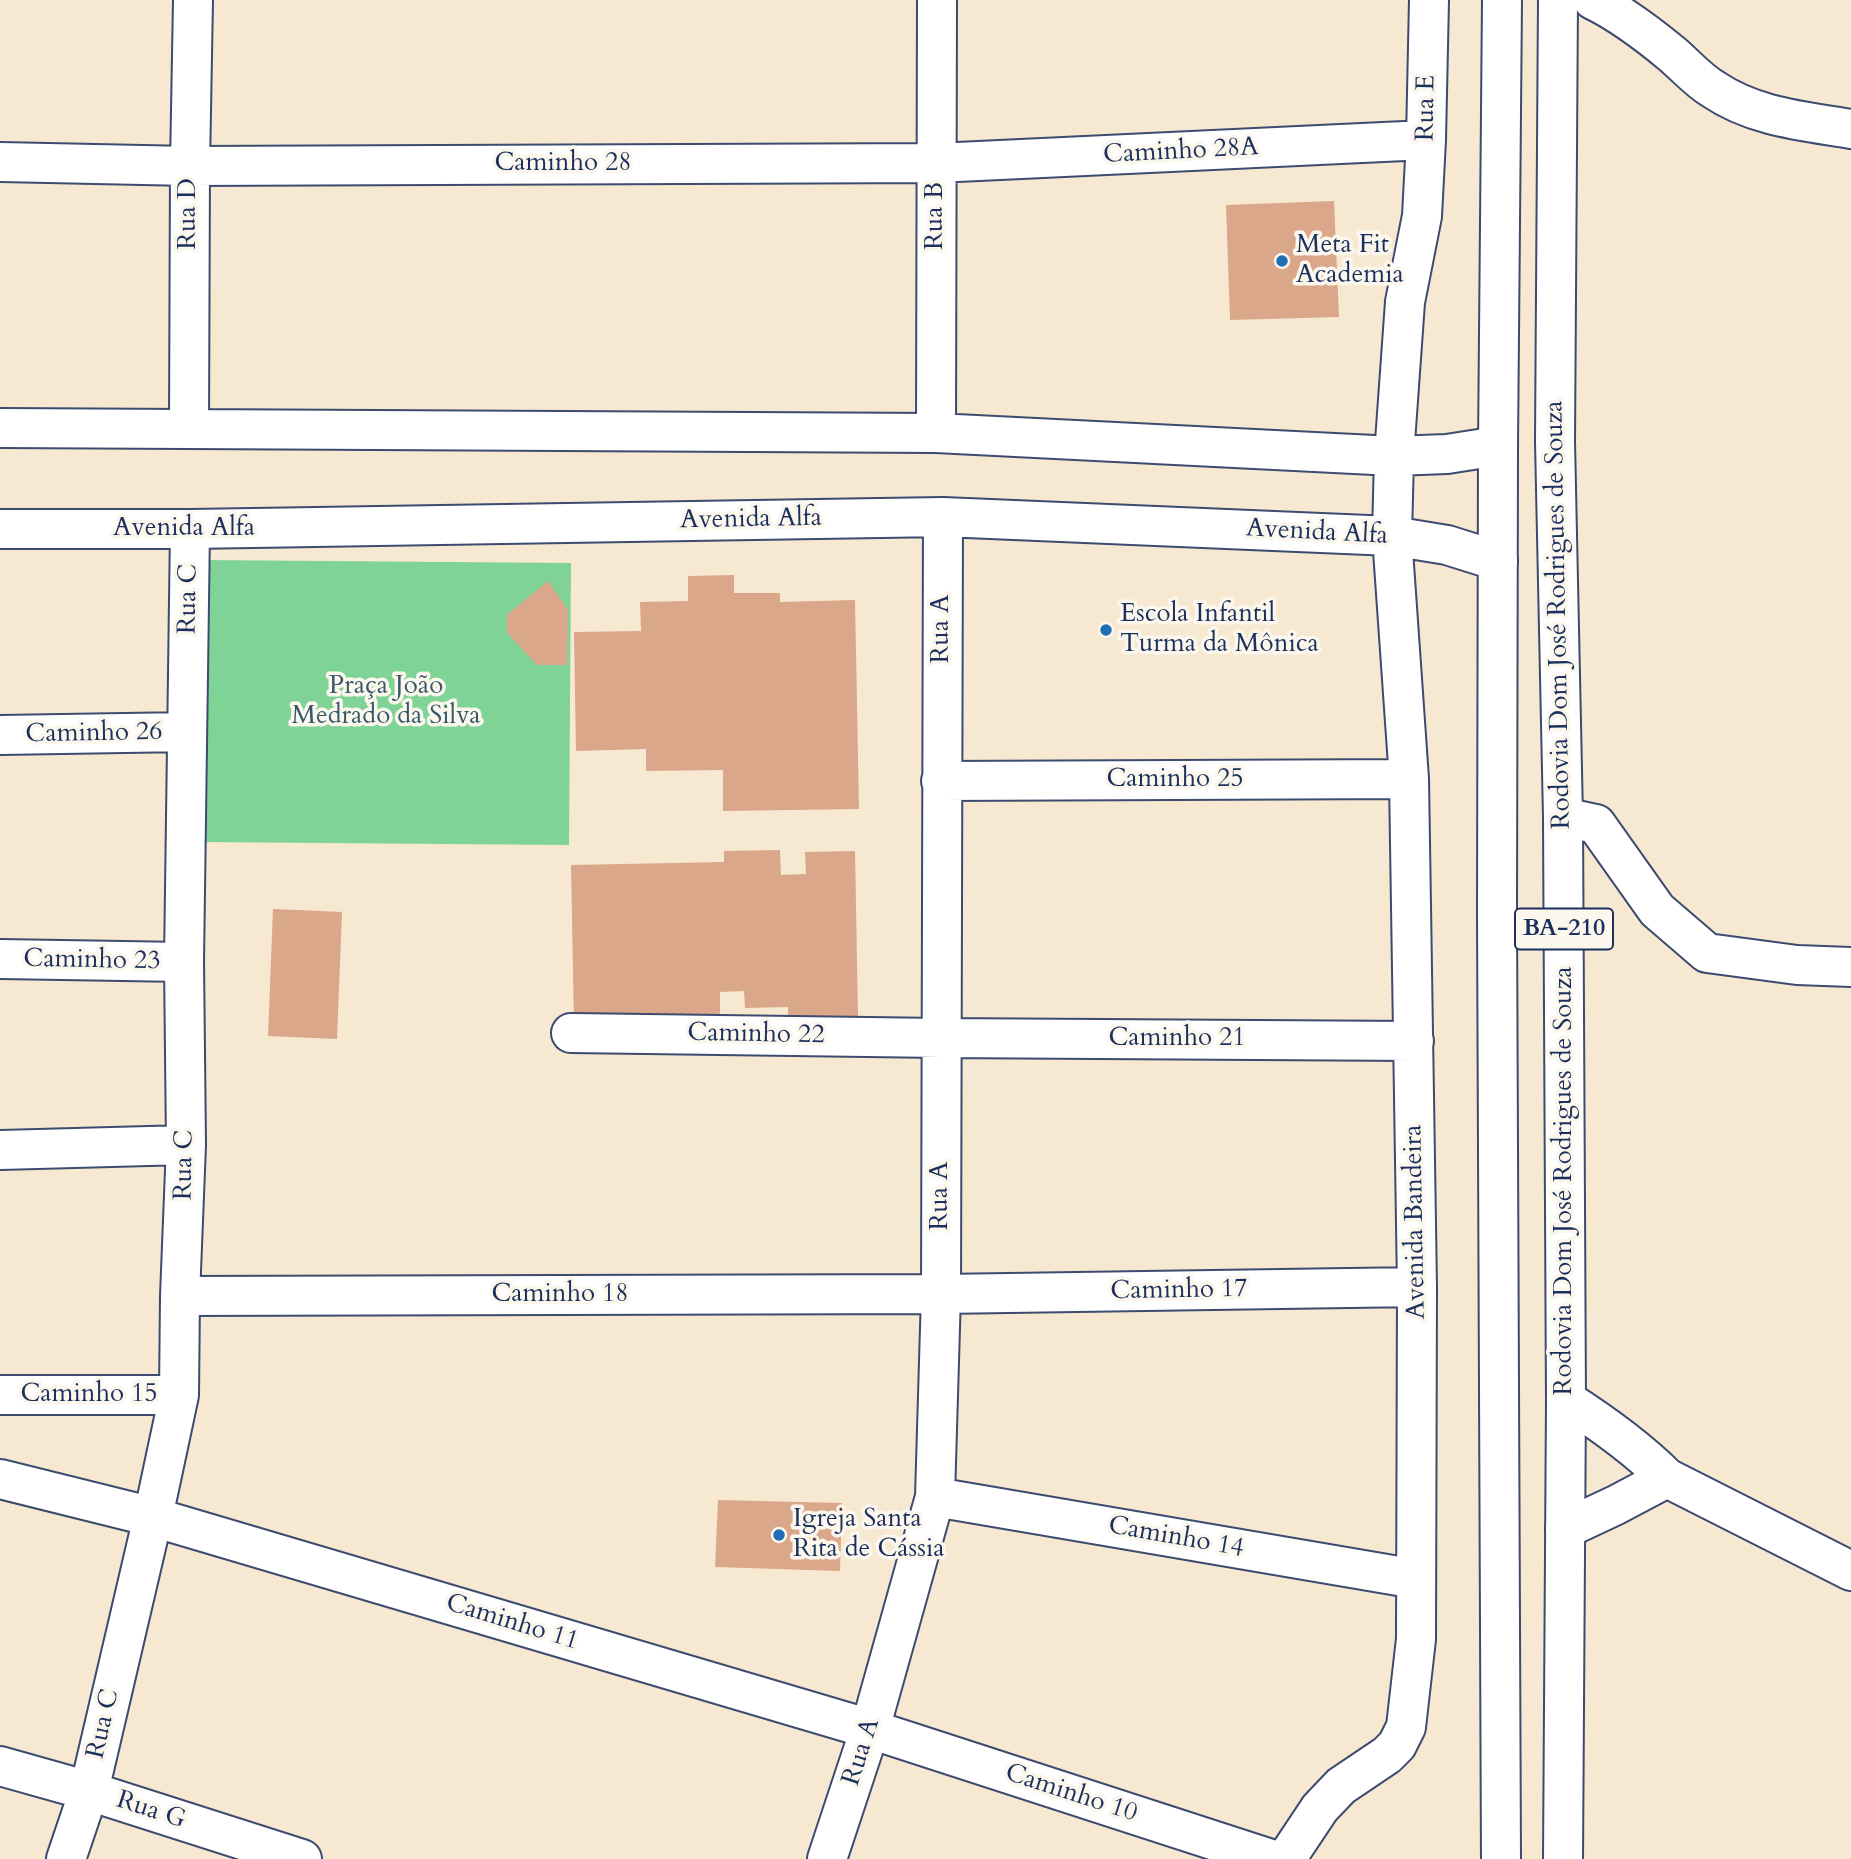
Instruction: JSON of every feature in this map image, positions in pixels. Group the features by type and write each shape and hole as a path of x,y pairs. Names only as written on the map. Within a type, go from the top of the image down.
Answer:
{"street":[{"name":"Rua D","path":"189,428 193,0"},
{"name":"Rua B","path":"936,433 937,0"},
{"name":"Rua E","path":"1394,456 1405,302 1422,216 1429,0"},
{"name":"BA-210","path":"1501,1859 1497,912 1502,0"},
{"name":"Rodovia Dom José Rodrigues de Souza","path":"1558,0 1555,441 1563,817 1566,1400 1563,1859"},
{"path":"1593,0 1671,53 1712,89 1744,106 1774,116 1851,129"},
{"name":"Caminho 28A","path":"936,163 1426,140"},
{"name":"Caminho 28","path":"0,162 190,166 936,163"},
{"path":"0,428 936,433 1394,456 1447,454 1499,446"},
{"name":"Avenida Bandeira","path":"1286,1859 1320,1808 1341,1786 1387,1755 1397,1745 1406,1727 1416,1639 1417,1287 1414,1041 1409,779 1392,536 1394,456"},
{"name":"Avenida Alfa","path":"0,529 190,529 943,517 1392,536 1447,545 1498,561"},
{"name":"Rua A","path":"827,1859 870,1729 935,1497 941,1294 943,517"},
{"name":"Rua C","path":"66,1859 89,1791 179,1395 186,1145 184,962 190,529"},
{"name":"Caminho 26","path":"0,735 187,732"},
{"name":"Caminho 25","path":"941,781 1409,779"},
{"path":"1563,817 1596,824 1657,911 1707,953 1797,965 1851,967"},
{"name":"Caminho 23","path":"0,959 184,962"},
{"name":"Caminho 22","path":"570,1033 941,1038"},
{"name":"Caminho 21","path":"941,1038 1414,1041"},
{"path":"0,1150 186,1145"},
{"name":"Caminho 17","path":"941,1294 1417,1287"},
{"name":"Caminho 18","path":"180,1296 941,1294"},
{"name":"Caminho 15","path":"0,1395 179,1395"},
{"path":"1566,1400 1629,1444 1667,1478 1851,1571"},
{"path":"1565,1529 1667,1478"},
{"name":"Caminho 11","path":"0,1479 153,1517 870,1729"},
{"name":"Caminho 14","path":"935,1497 1416,1578"},
{"name":"Caminho 10","path":"870,1729 1271,1859"},
{"name":"Rua G","path":"0,1766 89,1791 302,1859"}],"green space":[{"name":"Praça João Medrado da Silva","path":"202,560 571,563 569,845 200,842"}],"building":[{"name":"Meta Fit Academia","path":"1334,201 1339,317 1230,320 1226,205"},
{"path":"734,575 734,593 780,593 780,602 855,600 859,809 723,811 723,770 646,771 646,749 576,751 574,632 641,631 640,602 688,601 688,576"},
{"path":"548,581 568,610 567,665 537,665 507,633 507,615"},
{"path":"780,850 781,875 806,874 805,852 855,851 858,1018 788,1019 788,1007 745,1008 744,991 720,992 720,1024 574,1027 571,865 724,862 724,851"},
{"path":"273,909 342,912 337,1039 268,1036"},
{"name":"Igreja Santa Rita de Cássia","path":"718,1500 842,1503 840,1571 715,1567"}],"place":[{"name":"Meta Fit Academia","path":"1282,261"},
{"name":"Escola Infantil Turma da Mônica","path":"1106,630"},
{"name":"Igreja Santa Rita de Cássia","path":"779,1535"}]}
